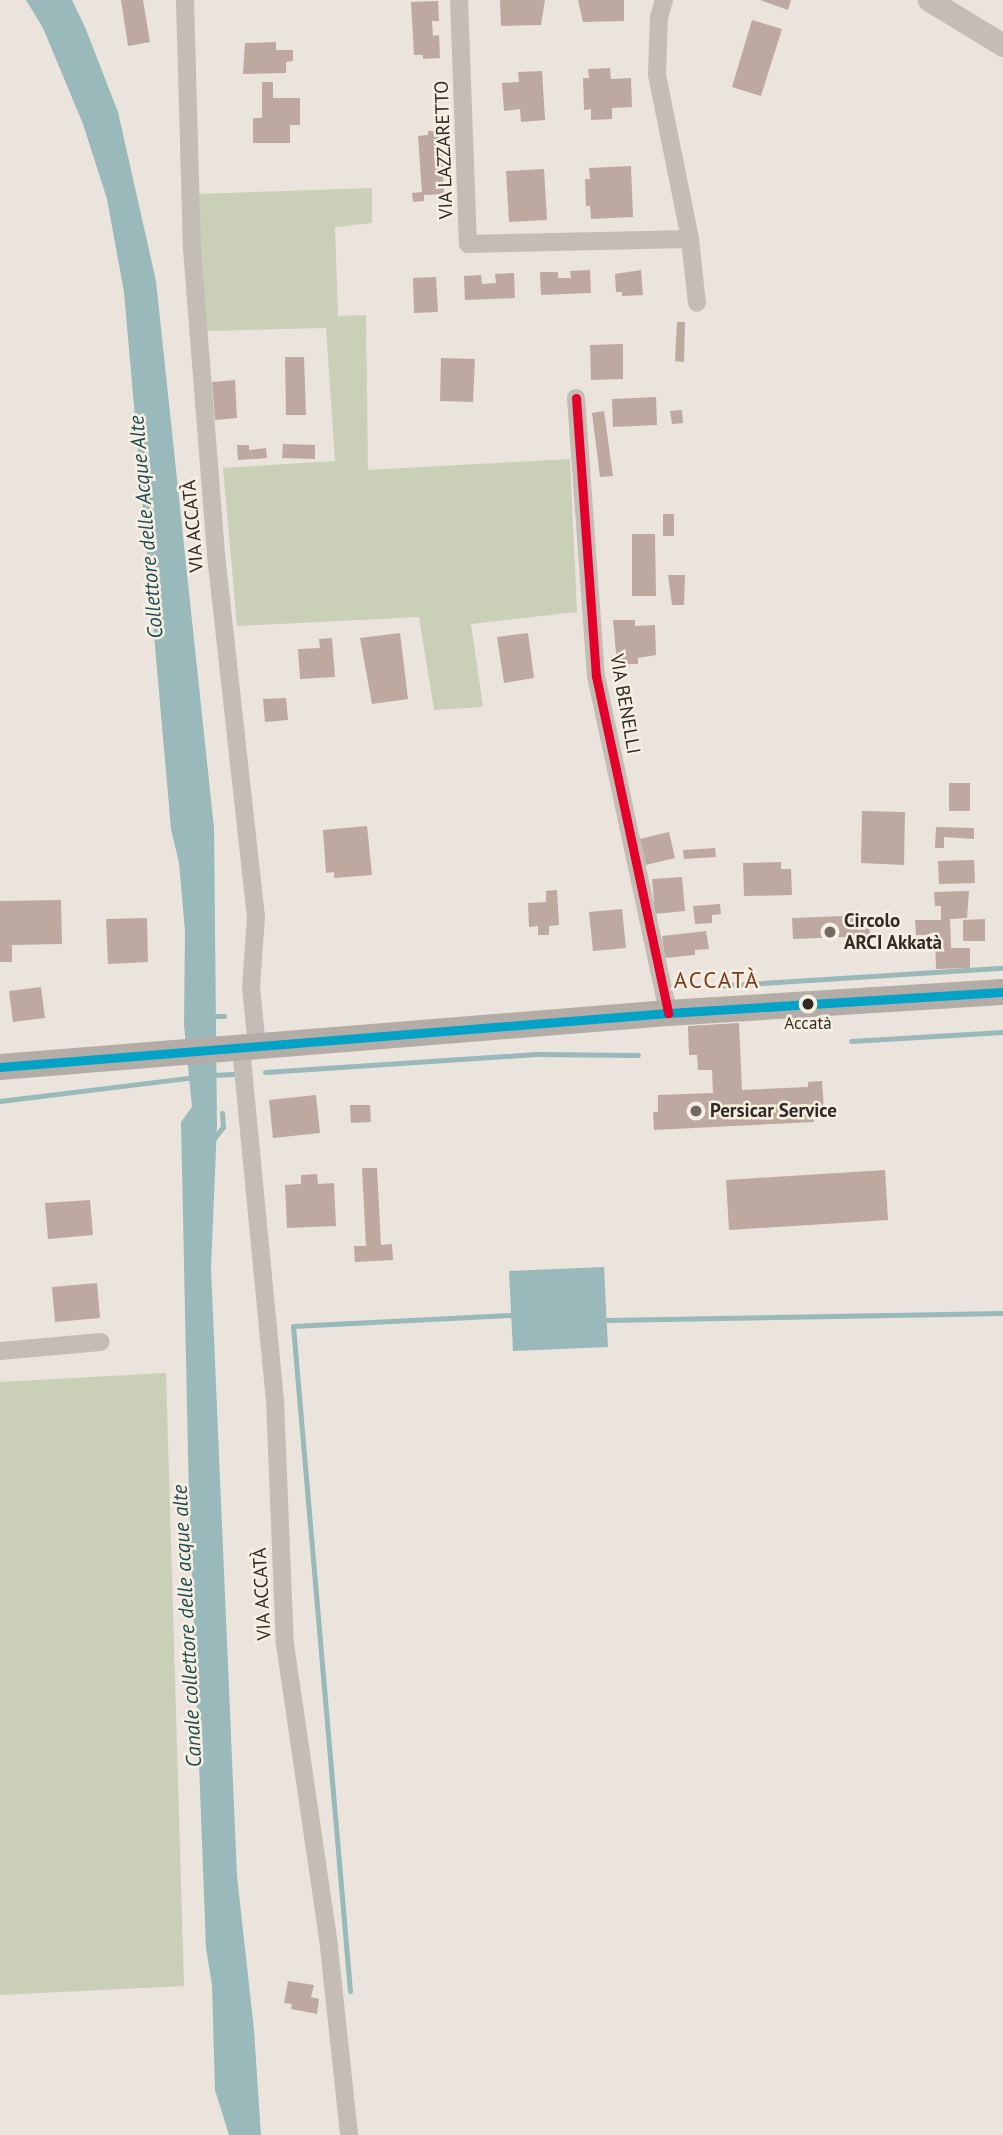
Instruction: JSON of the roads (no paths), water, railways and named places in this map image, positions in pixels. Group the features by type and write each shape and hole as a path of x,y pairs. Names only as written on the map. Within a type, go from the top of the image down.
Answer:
{"main road":[{"path":"0,1067 668,1013 1003,992"}],"street":[{"name":"VIA ACCATÀ","path":"185,0 192,249 217,564 256,917 251,986 241,1048 275,1400 285,1644 330,1960 349,2135"},
{"name":"VIA LAZZARETTO","path":"459,0 468,244 690,239"},
{"path":"664,0 659,17 657,75 690,239 697,303"},
{"path":"929,0 1003,45"},
{"name":"VIA BENELLI","path":"576,398 596,676 668,1013"},
{"path":"0,1351 101,1342"}],"water":[{"name":"Collettore delle Acque Alte","path":"26,0 72,0 85,27 118,112 156,281 214,828 217,1125 211,1268 237,1876 254,2030 261,2135 229,2135 215,2090 212,1985 206,1948 189,1500 181,1122 192,1107 184,1025 185,931 179,863 171,829 124,292 107,199 83,124 43,28"},
{"path":"604,1267 608,1347 513,1351 509,1271"}],"waterway":[{"path":"714,986 1003,968"},
{"path":"210,1016 224,1016"},
{"path":"851,1041 1003,1032"},
{"path":"265,1072 536,1054 638,1055"},
{"path":"212,1075 233,1074"},
{"path":"0,1101 195,1077"},
{"path":"212,1141 223,1127 222,1113"},
{"path":"607,1320 1003,1313"},
{"path":"350,1991 293,1326 511,1315"}],"place":[{"name":"Circolo ARCI Akkatà","path":"830,932"},
{"name":"Accatà","path":"808,1004"},
{"name":"Persicar Service","path":"696,1111"}],"district":[{"name":"ACCATÀ","path":"717,980"}],"water label":[{"name":"Canale collettore delle acque alte","path":"187,1626"}]}
